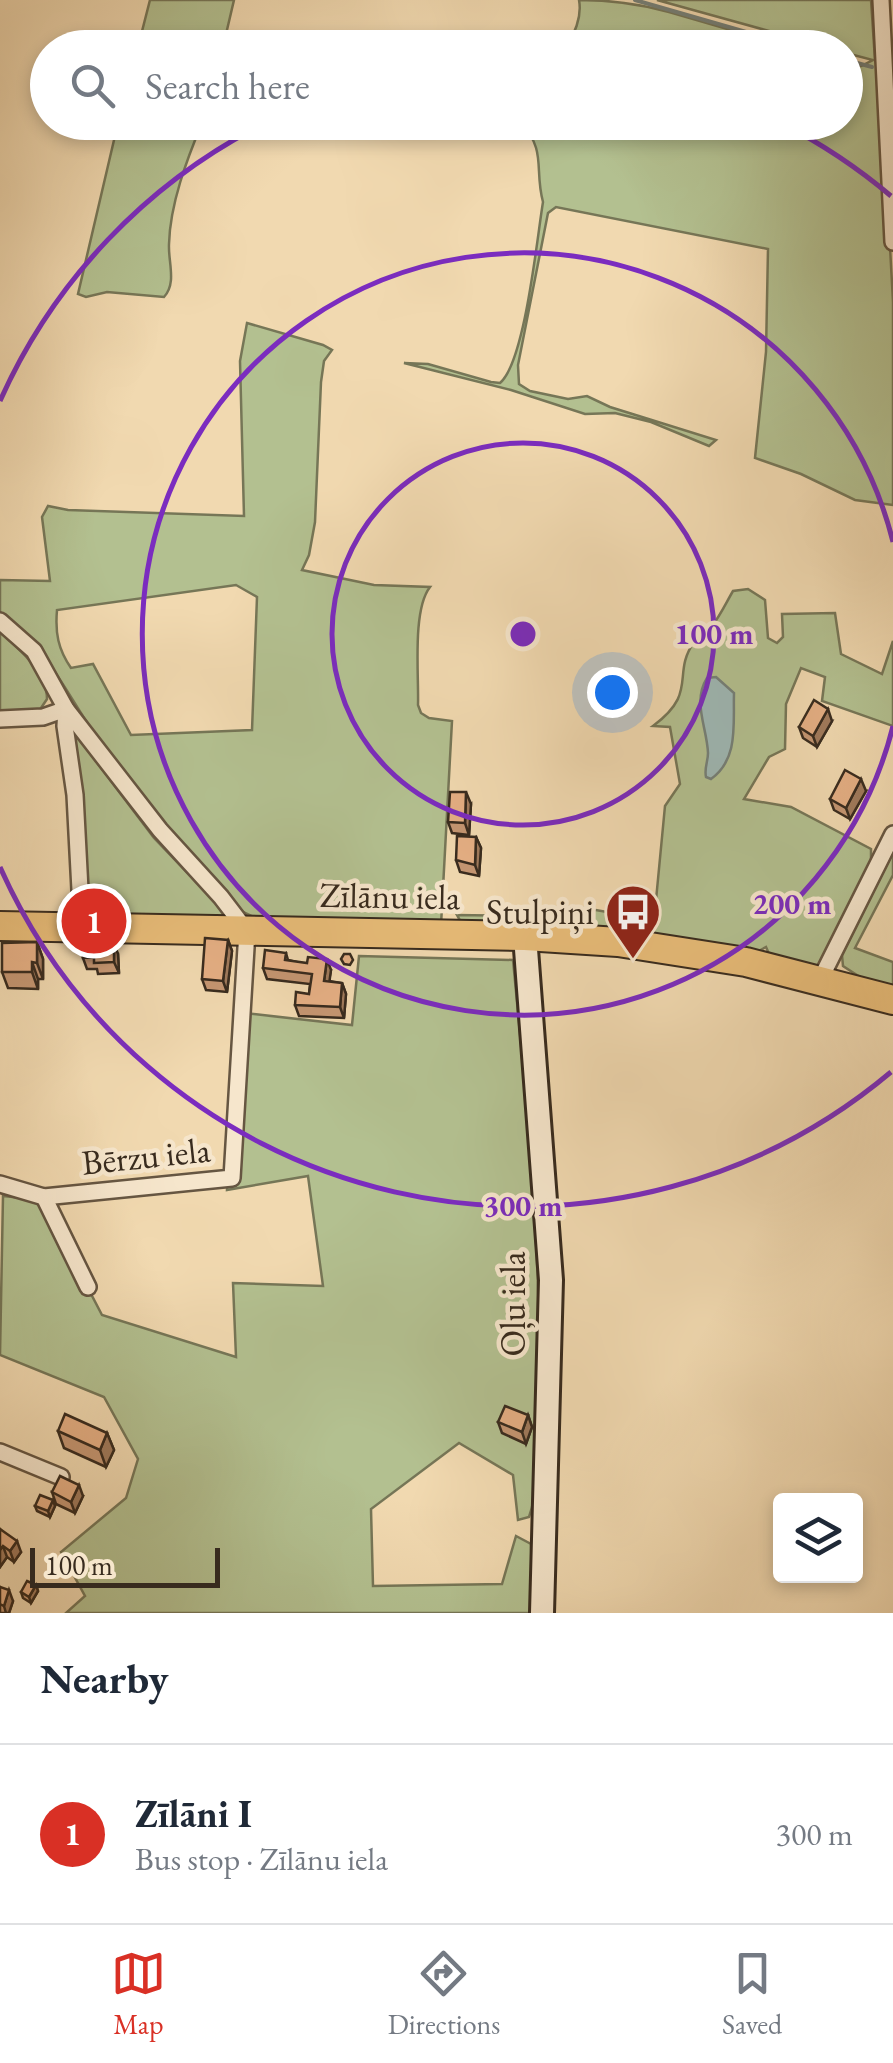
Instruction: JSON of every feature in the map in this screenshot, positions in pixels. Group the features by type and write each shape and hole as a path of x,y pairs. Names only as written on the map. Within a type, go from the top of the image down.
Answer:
{"highway":[{"name":"Zīlānu iela","path":"0,926 526,936 618,942 693,952 893,1000"}],"street":[{"path":"880,0 893,242"},
{"path":"0,621 34,651 66,710 160,830 247,931"},
{"path":"0,719 43,717 66,710"},
{"path":"66,710 82,928"},
{"path":"820,980 893,834"},
{"name":"Bērzu iela","path":"0,1184 44,1197 232,1178 247,931"},
{"name":"Oļu iela","path":"526,936 551,1280 542,1613"},
{"path":"44,1197 88,1287"},
{"path":"0,1452 61,1478"}],"green space":[{"path":"150,0 234,0 227,30 142,30"},
{"path":"579,0 614,2 658,9 730,30 575,30"},
{"path":"657,0 871,0 875,60 880,63 893,302 893,505 855,500 801,474 755,458 766,352 768,249 556,207 548,213 518,365 519,384 530,391 568,399 587,396 716,440 709,446 651,422 615,413 585,414 511,390 404,363 428,364 500,383 509,371 523,326 543,202 532,140 863,140 863,65 873,60 863,57 863,30 766,30"},
{"path":"114,140 195,140 172,213 171,279 164,297 107,292 86,297 78,294"},
{"path":"247,323 332,350 324,361 321,382 315,522 302,570 374,585 430,587 424,597 419,627 418,705 429,718 452,721 441,925 260,920 243,912 124,775 40,650 0,612 0,580 50,581 42,517 48,506 244,516 240,361","holes":["236,585 257,597 252,730 131,735 93,664 71,668 58,640 57,610"]},
{"path":"748,589 765,600 768,638 777,643 783,637 782,614 835,613 841,654 882,674 893,641 893,726 822,701 825,677 801,668 786,704 785,749 769,757 744,799 791,807 871,849 875,864 821,968 770,956 766,947 755,953 461,922 457,915 535,916 573,906 624,915 642,911 656,900 665,806 680,784 670,727 653,726 676,703 684,664 694,642 712,626 733,591"},
{"path":"0,632 23,653 42,680 47,699 39,711 0,713"},
{"path":"71,728 154,838 223,910 224,918 89,920"},
{"path":"893,852 893,875 855,948 893,962 893,989 843,966 842,955"},
{"path":"359,956 513,960 538,1292 538,1446 533,1505 529,1517 518,1520 513,1475 459,1443 371,1509 373,1586 502,1584 516,1536 531,1544 533,1613 66,1613 85,1596 61,1552 126,1498 138,1459 104,1397 0,1355 3,1196 42,1200 102,1315 236,1357 233,1283 323,1286 308,1176 227,1190 235,1012 352,1025"}],"water":[{"path":"716,677 734,693 734,729 726,761 711,779 706,777 708,753 701,696 707,678"}],"building":[{"path":"814,700 828,709 813,736 799,727"},
{"path":"845,770 861,779 846,808 830,799"},
{"path":"450,792 466,792 465,823 448,822"},
{"path":"457,836 476,837 475,865 456,860"},
{"path":"205,938 228,940 223,981 202,979"},
{"path":"37,942 37,963 32,962 32,972 2,972 2,943"},
{"path":"114,943 114,962 94,963 94,957 83,958 82,944"},
{"path":"265,950 286,953 285,960 307,963 308,957 327,959 324,981 342,983 340,1007 295,1005 296,992 309,994 312,974 263,968"},
{"path":"350,954 350,965 341,959"},
{"path":"505,1406 528,1415 522,1432 498,1422"},
{"path":"65,1414 107,1433 100,1450 58,1431"},
{"path":"60,1476 79,1485 71,1502 52,1492"},
{"path":"40,1495 53,1500 48,1511 35,1506"},
{"path":"0,1529 17,1541 10,1551 3,1546 0,1550"},
{"path":"27,1581 36,1585 29,1597 21,1592"},
{"path":"0,1587 9,1590 4,1606 0,1604"}],"waterway":[{"path":"635,0 739,30"},
{"path":"863,65 872,67"}],"place":[{"name":"Zīlāni I","path":"94,921"},
{"name":"Stulpiņi","path":"633,961"}]}
